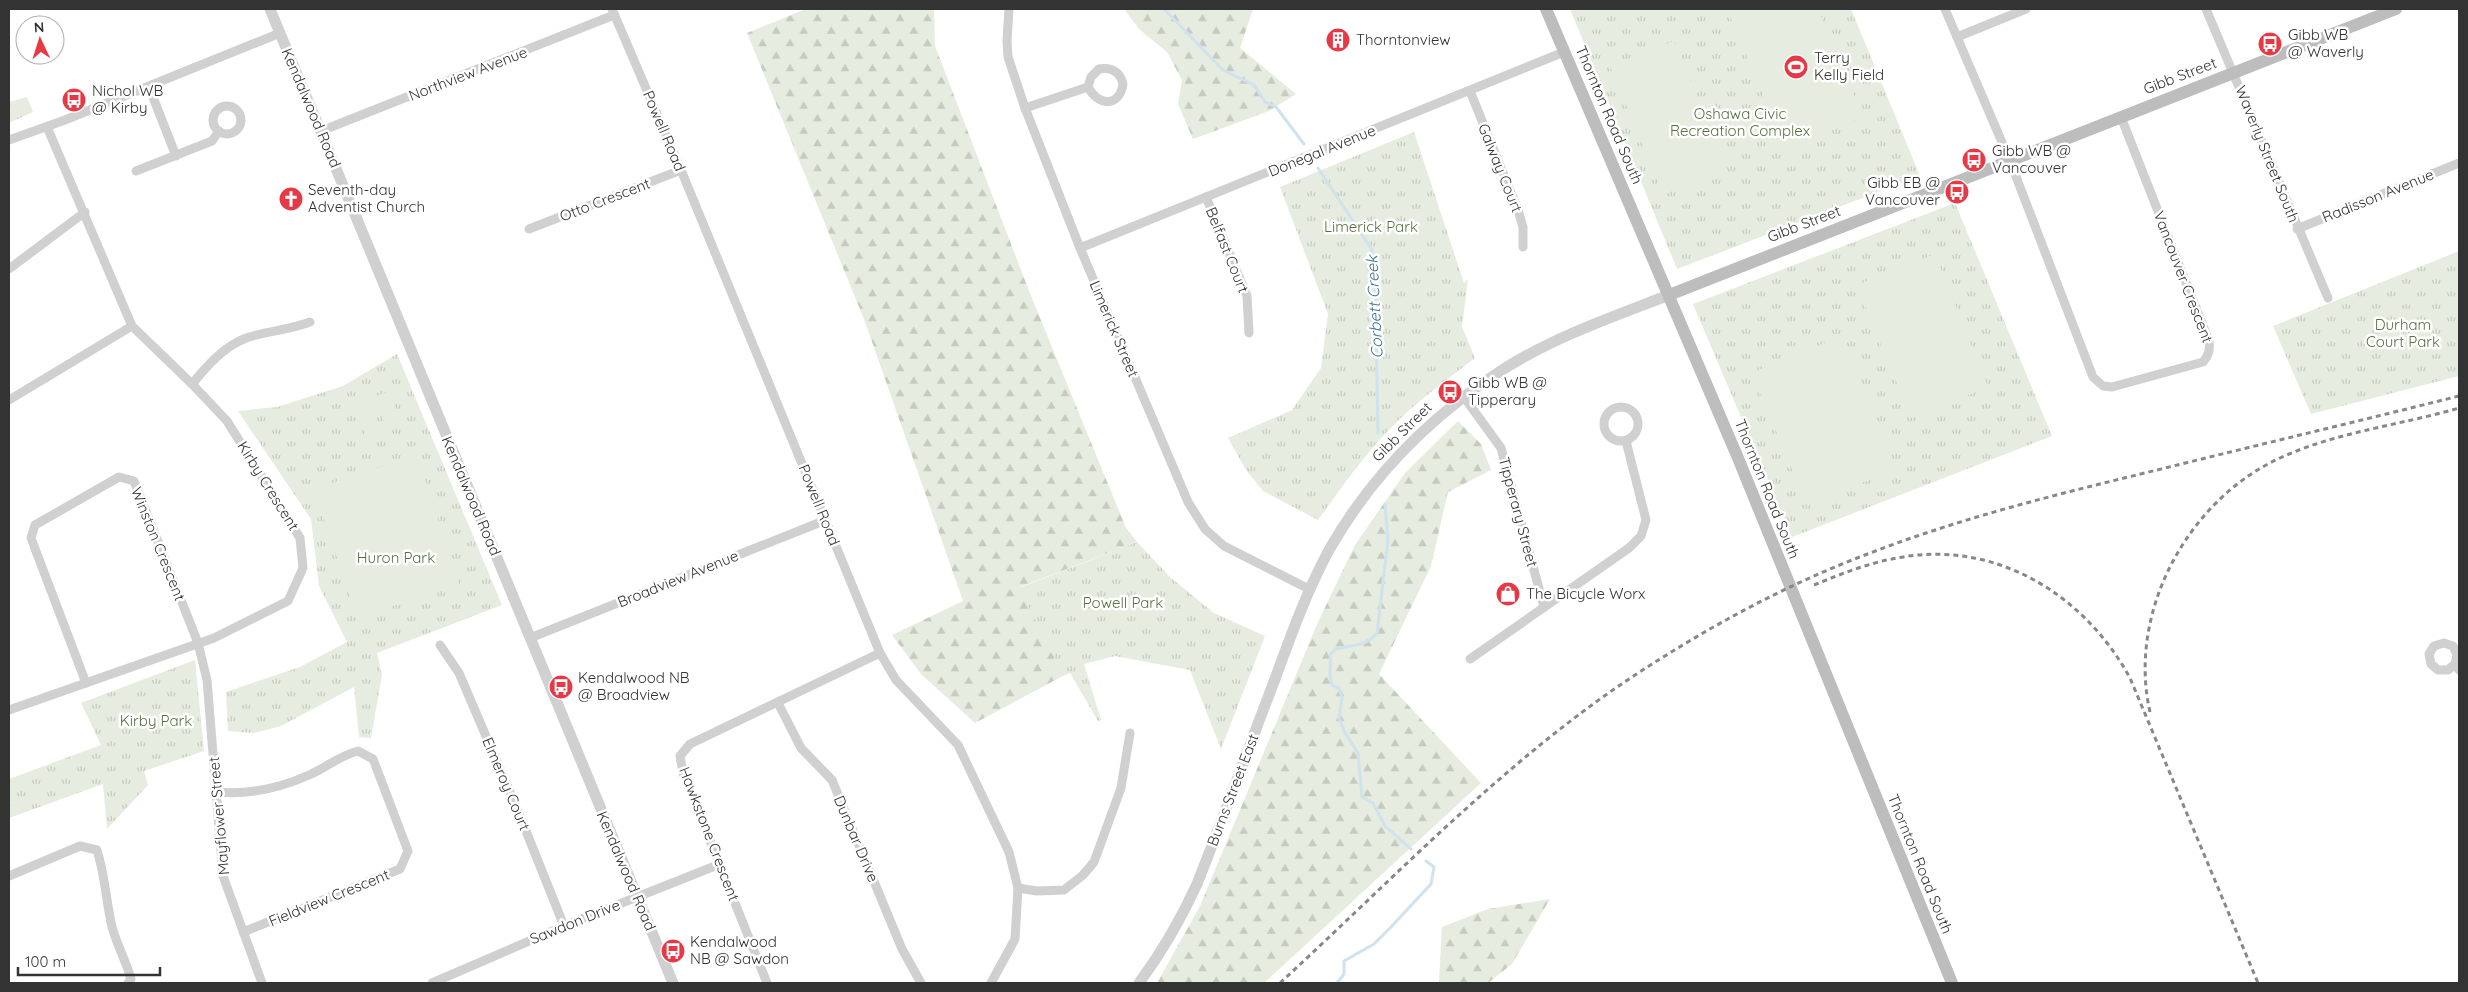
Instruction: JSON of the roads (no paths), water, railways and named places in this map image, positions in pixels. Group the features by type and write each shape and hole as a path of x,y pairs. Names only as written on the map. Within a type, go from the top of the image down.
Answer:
{"main road":[{"name":"Thornton Road South","path":"1546,9 1738,458 1952,983"},
{"name":"Gibb Street","path":"1669,295 2396,9"}],"street":[{"name":"Kendalwood Road","path":"270,9 673,983"},
{"name":"Limerick Street","path":"1009,9 1008,56 1025,108 1080,248 1174,473 1188,502 1205,529 1224,546 1309,589"},
{"path":"1945,9 2010,160"},
{"path":"1956,37 2026,9"},
{"name":"Waverly Street South","path":"2206,9 2297,229 2328,298"},
{"name":"Northview Avenue","path":"321,131 613,12"},
{"name":"Powell Road","path":"613,12 681,170 880,653 896,680 958,745 1009,852 1018,888 1015,939 991,983"},
{"path":"9,140 149,87 280,33"},
{"name":"Donegal Avenue","path":"1080,248 1564,52"},
{"path":"149,87 176,156"},
{"path":"1025,108 1088,87"},
{"name":"Galway Court","path":"1470,91 1518,210 1523,227 1523,247"},
{"name":"Vancouver Crescent","path":"2010,160 2089,366 2098,383 2103,386 2112,387 2203,362 2209,355 2210,341 2121,117"},
{"name":"Kirby Crescent","path":"9,710 214,638 288,600 303,568 300,538 227,421 132,326 85,212 47,127"},
{"path":"136,172 212,141 218,131"},
{"name":"Radisson Avenue","path":"2297,229 2459,164"},
{"name":"Otto Crescent","path":"529,229 681,170"},
{"name":"Belfast Court","path":"1206,198 1247,296 1249,333"},
{"path":"9,269 85,212"},
{"name":"Gibb Street","path":"1309,589 1341,531 1369,490 1407,446 1464,397 1503,370 1545,346 1669,295"},
{"path":"192,384 216,356 232,345 246,338 294,328 310,322"},
{"path":"9,400 132,326"},
{"name":"Tipperary Street","path":"1464,397 1501,448 1544,607"},
{"path":"1617,407 1632,410 1638,418 1637,430 1634,436 1626,441 1609,438 1604,428 1605,416 1617,407"},
{"path":"1470,659 1629,548 1641,536 1646,520 1626,441"},
{"name":"Winston Crescent","path":"86,682 31,538 35,525 119,477 134,481 198,643"},
{"name":"Broadview Avenue","path":"530,638 826,520"},
{"name":"Burns Street East","path":"1139,983 1159,956 1181,919 1197,884 1309,589"},
{"name":"Mayflower Street","path":"198,643 207,680 208,714 217,792 222,876 262,983"},
{"name":"Elmeroy Court","path":"440,644 459,673 518,811 564,926"},
{"name":"Hawkstone Crescent","path":"767,983 683,773 680,756 690,744 880,653"},
{"name":"Dunbar Drive","path":"778,703 801,748 832,780 902,949 922,983"},
{"path":"1018,888 1037,891 1064,890 1084,875 1094,862 1121,788 1130,733"},
{"name":"Fieldview Crescent","path":"217,792 234,794 274,788 311,775 342,755 358,751 373,759 408,851 400,869 243,932"},
{"path":"9,876 80,846 96,850 102,866 105,898 113,930 126,960 131,979 128,983"},
{"name":"Sawdon Drive","path":"432,983 564,926 720,864"}],"waterway":[{"name":"Corbett Creek","path":"1164,9 1223,70 1254,85 1265,102 1276,107 1304,144"},
{"name":"Corbett Creek","path":"1318,168 1371,248 1375,267 1378,433"},
{"name":"Corbett Creek","path":"1385,504 1388,540 1377,633 1363,643 1335,649 1330,655 1330,675 1333,686 1339,688 1342,698 1339,718 1344,731 1358,753 1362,797 1373,803 1385,826 1411,849"},
{"name":"Corbett Creek","path":"1337,983 1344,974 1344,961 1374,944 1431,884 1434,867 1426,861"}],"railway":[{"path":"1280,983 1450,823 1539,746 1585,710 1632,677 1716,625 1804,580 1865,555 1973,518 2083,488 2459,396"},
{"path":"2150,712 2145,674 2148,636 2157,599 2172,563 2192,530 2218,501 2247,477 2280,458 2301,449 2346,435 2459,408"},
{"path":"1814,585 1886,560 1933,554 1968,557 2002,565 2033,579 2062,598 2088,621 2111,648 2130,678 2258,983"}],"place":[{"name":"Thorntonview","path":"1338,40"},
{"name":"Gibb WB @ Waverly","path":"2270,44"},
{"name":"Terry Kelly Field","path":"1796,67"},
{"name":"Nichol WB @ Kirby","path":"74,100"},
{"name":"Gibb WB @ Vancouver","path":"1974,160"},
{"name":"Gibb EB @ Vancouver","path":"1957,192"},
{"name":"Seventh-day Adventist Church","path":"291,199"},
{"name":"Gibb WB @ Tipperary","path":"1450,392"},
{"name":"The Bicycle Worx","path":"1508,594"},
{"name":"Kendalwood NB @ Broadview","path":"561,687"},
{"name":"Kendalwood NB @ Sawdon","path":"673,951"}],"park label":[{"name":"Oshawa Civic Recreation Complex","path":"1740,122"},
{"name":"Limerick Park","path":"1371,227"},
{"name":"Durham Court Park","path":"2403,334"},
{"name":"Huron Park","path":"396,558"},
{"name":"Powell Park","path":"1123,603"},
{"name":"Kirby Park","path":"156,721"}]}
